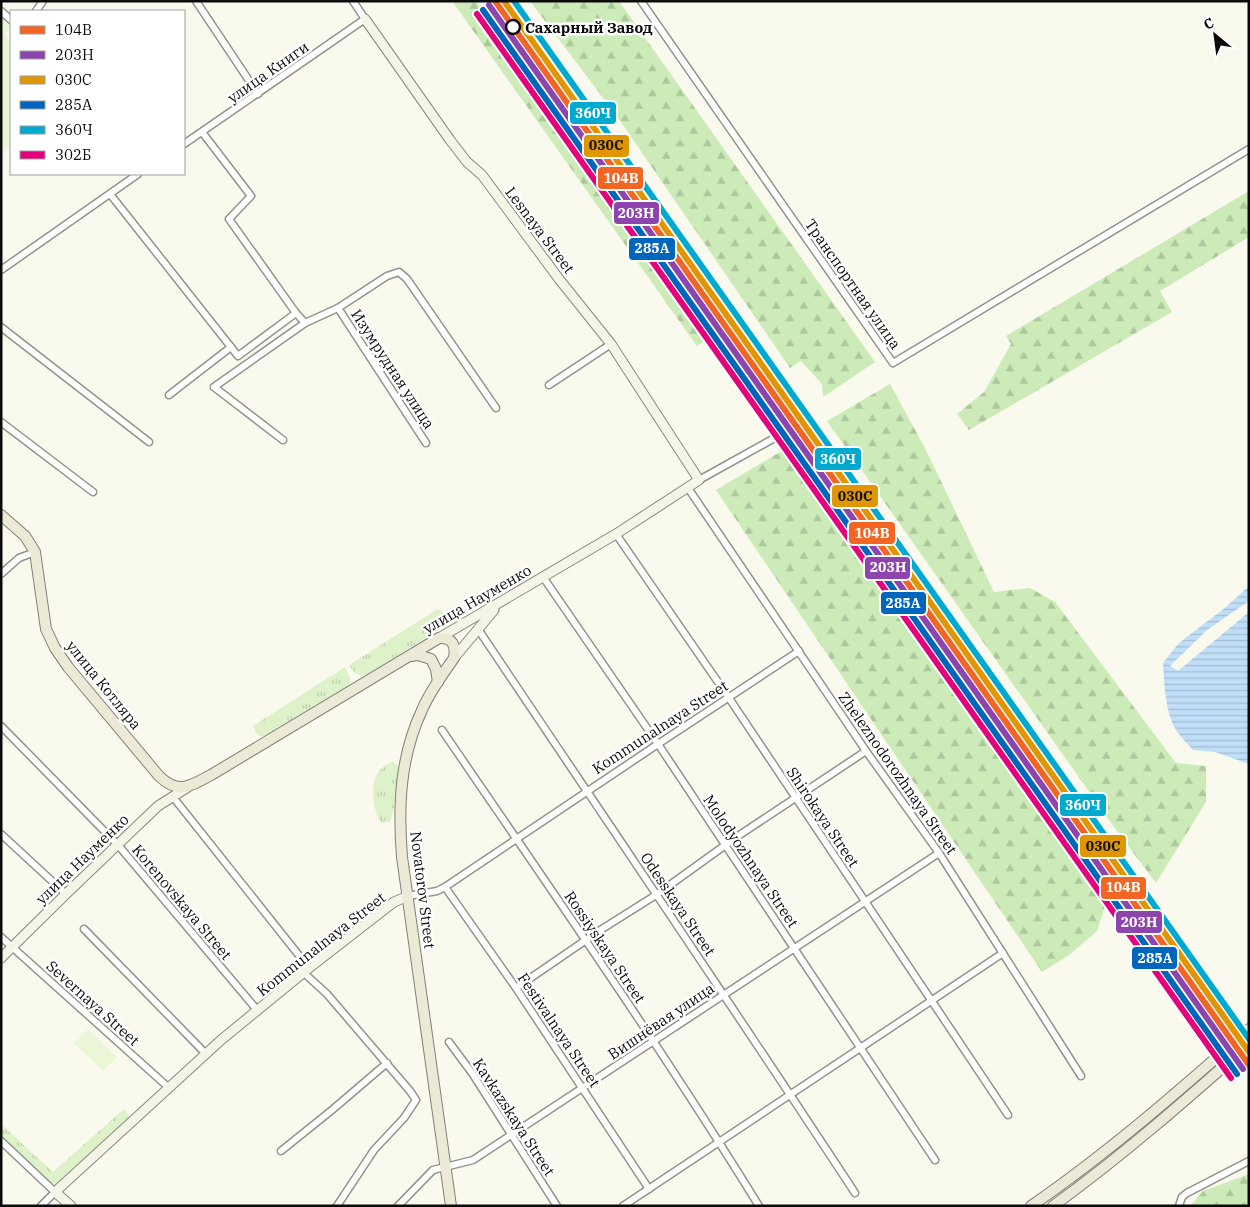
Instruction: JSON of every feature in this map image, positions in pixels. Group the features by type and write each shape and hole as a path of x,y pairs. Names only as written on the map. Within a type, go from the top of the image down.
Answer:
{"main road":[{"name":"Lesnaya Street","path":"365,19 450,140 467,162 482,175 610,344 699,480"},
{"name":"улица Науменко","path":"1,958 158,806 410,656 427,654 439,638 616,534 699,480"},
{"name":"улица Котляра","path":"1,515 25,536 35,552 46,629 55,648 159,776 169,785 177,788 188,787"},
{"name":"Novatorov Street","path":"450,1206 402,856 400,806 403,771 413,731 423,708 454,658 499,604"},
{"path":"427,654 443,661 454,658 455,651 452,641 439,638"},
{"path":"427,654 436,669 438,682"},
{"name":"Kommunalnaya Street","path":"55,1192 206,1054 306,971 394,902 408,896"},
{"path":"1032,1206 1101,1155 1249,1029"},
{"path":"1053,1206 1110,1162 1249,1044"},
{"path":"55,1192 71,1206"}],"street":[{"path":"196,1 258,94"},
{"name":"Lesnaya Street","path":"353,1 365,19"},
{"name":"Транспортная улица","path":"641,1 893,363 1249,149"},
{"path":"1,10 10,19"},
{"name":"улица Книги","path":"185,143 365,19"},
{"path":"202,132 251,196 229,219 296,313 306,323"},
{"path":"1,270 137,175"},
{"path":"110,194 238,356 296,313"},
{"path":"283,440 214,387 306,323 338,308 387,276 399,272 407,279 496,408"},
{"name":"Изумрудная улица","path":"338,308 426,443"},
{"path":"1,327 149,442"},
{"path":"549,385 610,344"},
{"path":"170,395 231,348"},
{"path":"1,422 93,492"},
{"name":"улица Науменко","path":"699,480 780,435"},
{"name":"Zheleznodorozhnaya Street","path":"688,488 866,751 939,853 1082,1076"},
{"name":"Shirokaya Street","path":"616,534 1008,1115"},
{"path":"1,574 19,558 35,552"},
{"name":"Molodyozhnaya Street","path":"543,577 726,845 935,1160"},
{"name":"Odesskaya Street","path":"478,629 656,895 725,994 855,1193"},
{"name":"Kommunalnaya Street","path":"408,896 437,891 445,887 799,651"},
{"name":"Korenovskaya Street","path":"1,726 118,845 258,1011"},
{"name":"Rossiyskaya Street","path":"442,730 720,1142 759,1206"},
{"path":"516,988 866,751"},
{"path":"173,797 306,971 387,1063 416,1100 404,1118 374,1150 337,1206"},
{"path":"1,834 66,894"},
{"name":"Вишнёвая улица","path":"398,1206 433,1170 472,1160 511,1136 939,853"},
{"name":"Festivalnaya Street","path":"445,887 516,988 649,1189"},
{"path":"84,929 206,1054"},
{"name":"Severnaya Street","path":"1,937 168,1088"},
{"path":"623,1206 1003,953"},
{"name":"Kavkazskaya Street","path":"449,1042 472,1073 557,1206"},
{"path":"281,1151 387,1063"},
{"path":"1,1140 55,1192"},
{"path":"1180,1206 1182,1197 1187,1193 1249,1162"},
{"name":"Kommunalnaya Street","path":"41,1206 55,1192"}],"green space":[{"path":"452,1 476,1 715,334 697,346"},
{"path":"530,1 619,1 875,362 823,397 822,384 801,361 790,368 616,115"},
{"path":"1,15 10,22 10,28 5,34 10,41 10,146 1,153"},
{"path":"1249,191 1249,237 1160,291 1172,312 969,430 957,414 984,392 1011,344 1006,336"},
{"path":"890,384 926,450 994,592 1030,588 1055,602 1176,763 1206,766 1206,802 1156,883 1119,834 827,421"},
{"path":"790,446 1107,900 1097,931 1069,955 1042,972 716,490"},
{"path":"438,609 442,611 448,621 446,625 368,674 361,676 354,672 349,665"},
{"path":"345,667 351,681 346,688 265,736 260,736 256,732 253,726"},
{"path":"392,762 396,763 399,768 394,807 390,822 382,823 375,810 374,782 380,769"},
{"path":"88,1029 117,1057 103,1071 74,1043"},
{"path":"1190,1087 1192,1090 1116,1154 1046,1206 1040,1206 1115,1149"},
{"path":"124,1109 130,1117 56,1184 50,1183 1,1137 1,1124 53,1172"},
{"path":"1249,1174 1249,1206 1191,1205 1203,1191"}],"water":[{"path":"1249,586 1249,601 1207,630 1170,666 1178,671 1249,612 1249,764 1215,752 1193,750 1181,737 1174,726 1168,708 1163,663 1179,643 1226,607"}],"transit line":[{"name":"104В","path":"495,1 1249,1065"},
{"name":"030C","path":"504,1 1249,1052"},
{"name":"360Ч","path":"514,1 1249,1039"},
{"name":"203Н","path":"489,5 1243,1069"},
{"name":"285А","path":"483,10 1237,1074"},
{"name":"302Б","path":"477,14 1231,1078"}],"place":[{"name":"Сахарный Завод","path":"513,27"}]}
